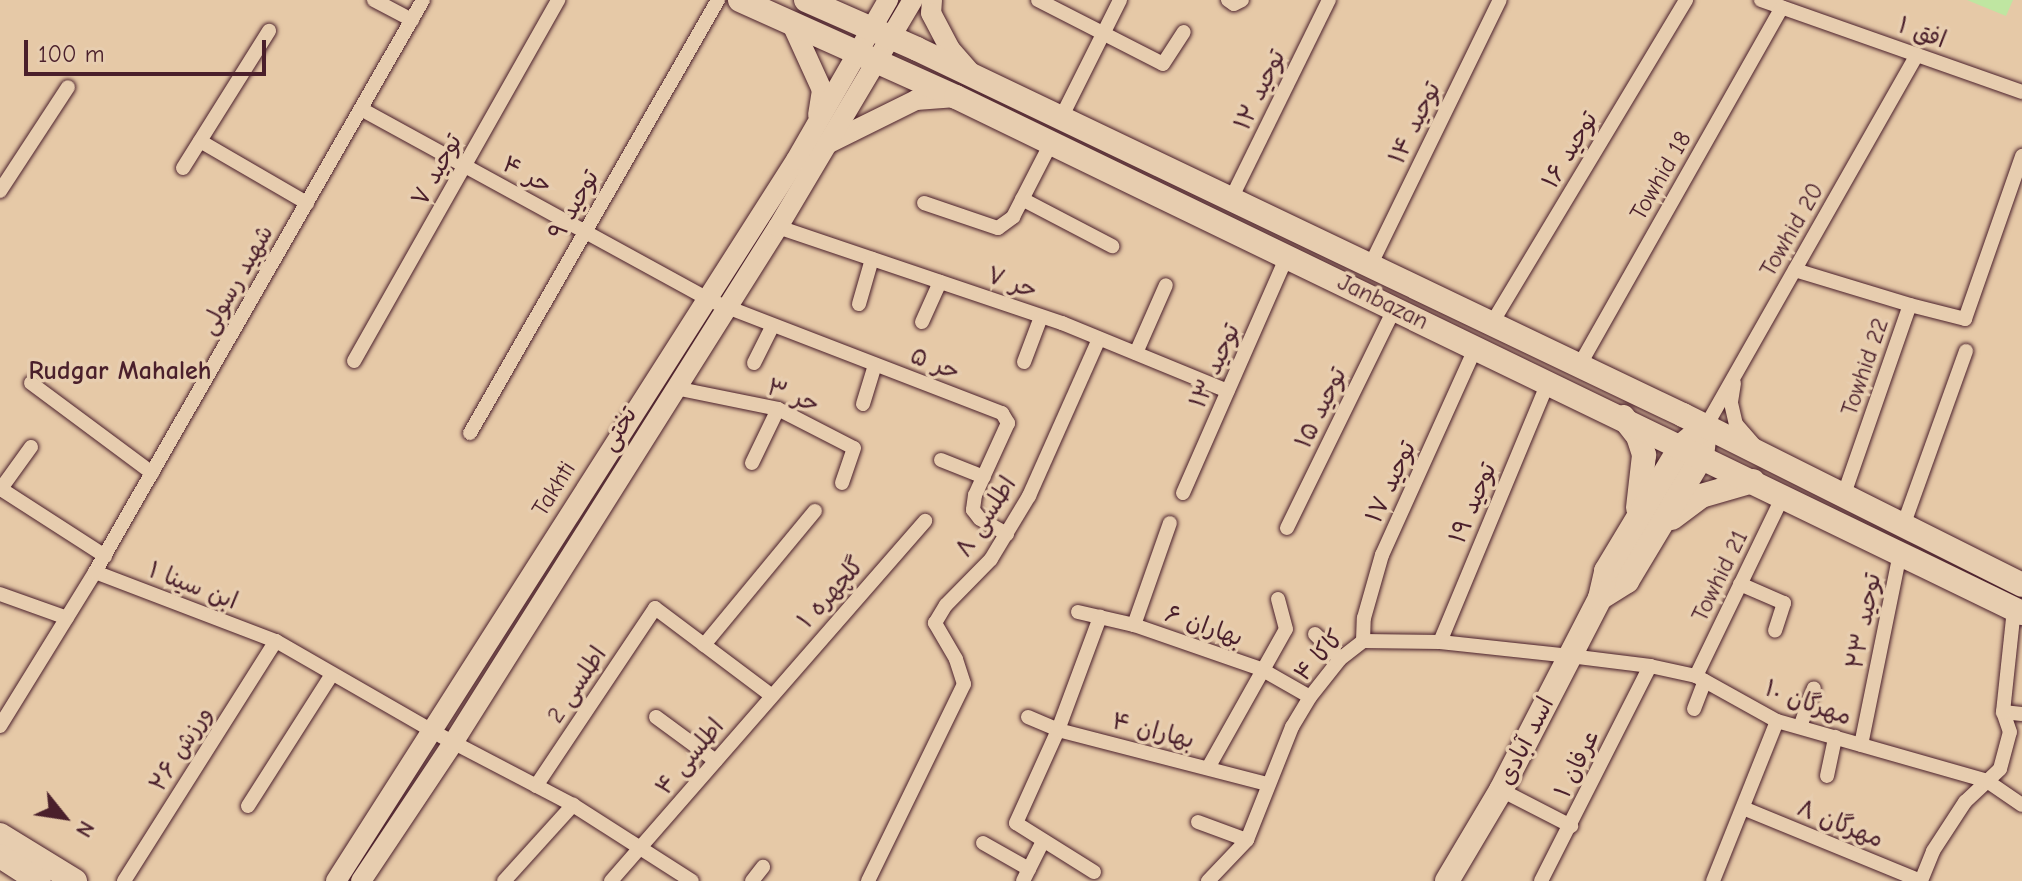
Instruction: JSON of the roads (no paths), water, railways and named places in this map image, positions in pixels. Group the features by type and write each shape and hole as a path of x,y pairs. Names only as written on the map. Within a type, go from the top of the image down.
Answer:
{"main road":[{"name":"Janbazan","path":"740,0 956,97 1623,417 2018,611"},
{"name":"Janbazan","path":"806,0 1492,323 1706,426 1843,497 2021,581"},
{"name":"Takhti","path":"336,881 442,737 821,135 880,33 888,0"},
{"path":"880,33 913,0"},
{"path":"932,0 931,13 950,49 974,77"},
{"path":"791,22 822,90 821,135 916,100 956,97"},
{"name":"تختی","path":"361,881 442,737 675,388 715,302 778,227 821,135"},
{"path":"1623,417 1638,436 1644,455 1646,527 1701,496 1753,481"},
{"path":"1692,451 1706,426"},
{"name":"اسد آبادی","path":"1447,881 1501,790 1600,598 1606,571 1646,527 1692,451"},
{"path":"0,835 75,881"},
{"path":"0,856 39,881"}],"street":[{"path":"374,0 412,20"},
{"name":"شهید رسولی","path":"0,726 105,556 423,0"},
{"name":"توحید ۷","path":"354,361 558,0"},
{"name":"توحید ۹","path":"470,433 718,0"},
{"path":"1038,0 1164,64 1184,32"},
{"path":"1061,118 1120,0"},
{"path":"1228,0 1234,4 1242,0"},
{"name":"توحید ۱۲","path":"1231,199 1329,0"},
{"name":"توحید ۱۴","path":"1370,266 1500,0"},
{"name":"توحید ۱۶","path":"1492,323 1686,0"},
{"name":"افق ۱","path":"1761,0 2022,92"},
{"name":"Towhid 18","path":"1579,366 1782,7"},
{"path":"183,168 269,31"},
{"name":"Towhid 20","path":"1706,426 1917,55"},
{"path":"0,191 68,87"},
{"name":"حر ۴","path":"361,109 715,302"},
{"path":"200,141 307,203"},
{"path":"924,203 998,228 1013,217 1051,143"},
{"name":"Towhid 22","path":"1843,497 1910,305 1965,319 2022,156"},
{"path":"1022,199 1112,246"},
{"name":"حر ۷","path":"778,227 1041,317 1228,391"},
{"name":"توحید ۱۳","path":"1183,493 1287,256"},
{"path":"859,304 872,259"},
{"path":"1795,270 1910,305"},
{"path":"922,322 940,282"},
{"path":"1136,353 1166,285"},
{"name":"حر ۵","path":"715,302 1002,413 1008,423 973,510 980,519 1007,534"},
{"name":"توحید ۱۵","path":"1287,528 1395,308"},
{"path":"1024,362 1041,317"},
{"path":"754,363 773,325"},
{"name":"اطلسی ۸","path":"868,881 964,684 956,659 935,623 946,605 991,559 1029,496 1099,339"},
{"name":"توحید ۱۷","path":"1363,641 1364,618 1382,555 1476,347"},
{"path":"1903,526 1966,351"},
{"path":"863,404 875,365"},
{"path":"1736,373 1731,403 1736,424 1763,455"},
{"name":"توحید ۱۹","path":"1440,642 1548,382"},
{"path":"31,383 152,473"},
{"name":"حر ۳","path":"675,388 778,409 854,448 842,483"},
{"path":"752,463 778,409"},
{"path":"31,447 0,489 105,556"},
{"path":"941,460 984,477"},
{"name":"Towhid 21","path":"1694,709 1700,679 1740,584 1783,496"},
{"path":"771,695 704,645 815,511"},
{"name":"گلچهره ۱","path":"771,695 925,521"},
{"path":"1134,625 1170,523"},
{"name":"توحید ۲۳","path":"1861,745 1900,553"},
{"name":"ابن سینا ۱","path":"95,572 276,641 442,737 573,805 692,881"},
{"path":"1740,584 1784,603 1775,631"},
{"path":"0,594 67,618"},
{"path":"1208,768 1286,629 1278,599"},
{"name":"اطلسی 2","path":"536,786 655,608 704,645"},
{"path":"1921,881 1933,851 1965,802 2000,769 2010,732 2003,712 2018,611"},
{"name":"بهاران ۶","path":"1078,612 1134,625 1261,669 1310,697"},
{"path":"1094,872 1016,826 1058,730 1100,617"},
{"path":"1315,634 1340,659"},
{"name":"ورزش ۲۶","path":"124,881 276,641"},
{"name":"کاکا ۴","path":"1208,881 1247,840 1292,727 1310,697 1340,659 1363,641 1440,642 1570,656"},
{"name":"مهرگان ۱۰","path":"1570,656 1650,666 1700,679 1777,721 1987,781 2022,805"},
{"name":"عرفان ۱","path":"1541,881 1650,666"},
{"path":"248,806 332,674"},
{"path":"1800,727 1814,688"},
{"name":"اطلسی ۴","path":"611,881 771,695"},
{"path":"2003,712 2022,714"},
{"path":"656,717 716,761"},
{"name":"بهاران ۴","path":"1028,717 1058,730 1267,784"},
{"path":"1713,881 1777,721"},
{"path":"1827,776 1835,737"},
{"path":"1501,790 1571,826"},
{"path":"504,881 573,805"},
{"name":"مهرگان ۸","path":"1743,808 1921,881"},
{"path":"1198,822 1247,840"},
{"path":"983,843 1026,875 1043,841"},
{"path":"752,881 763,867"}],"district":[{"name":"Rudgar Mahaleh","path":"120,372"}]}
